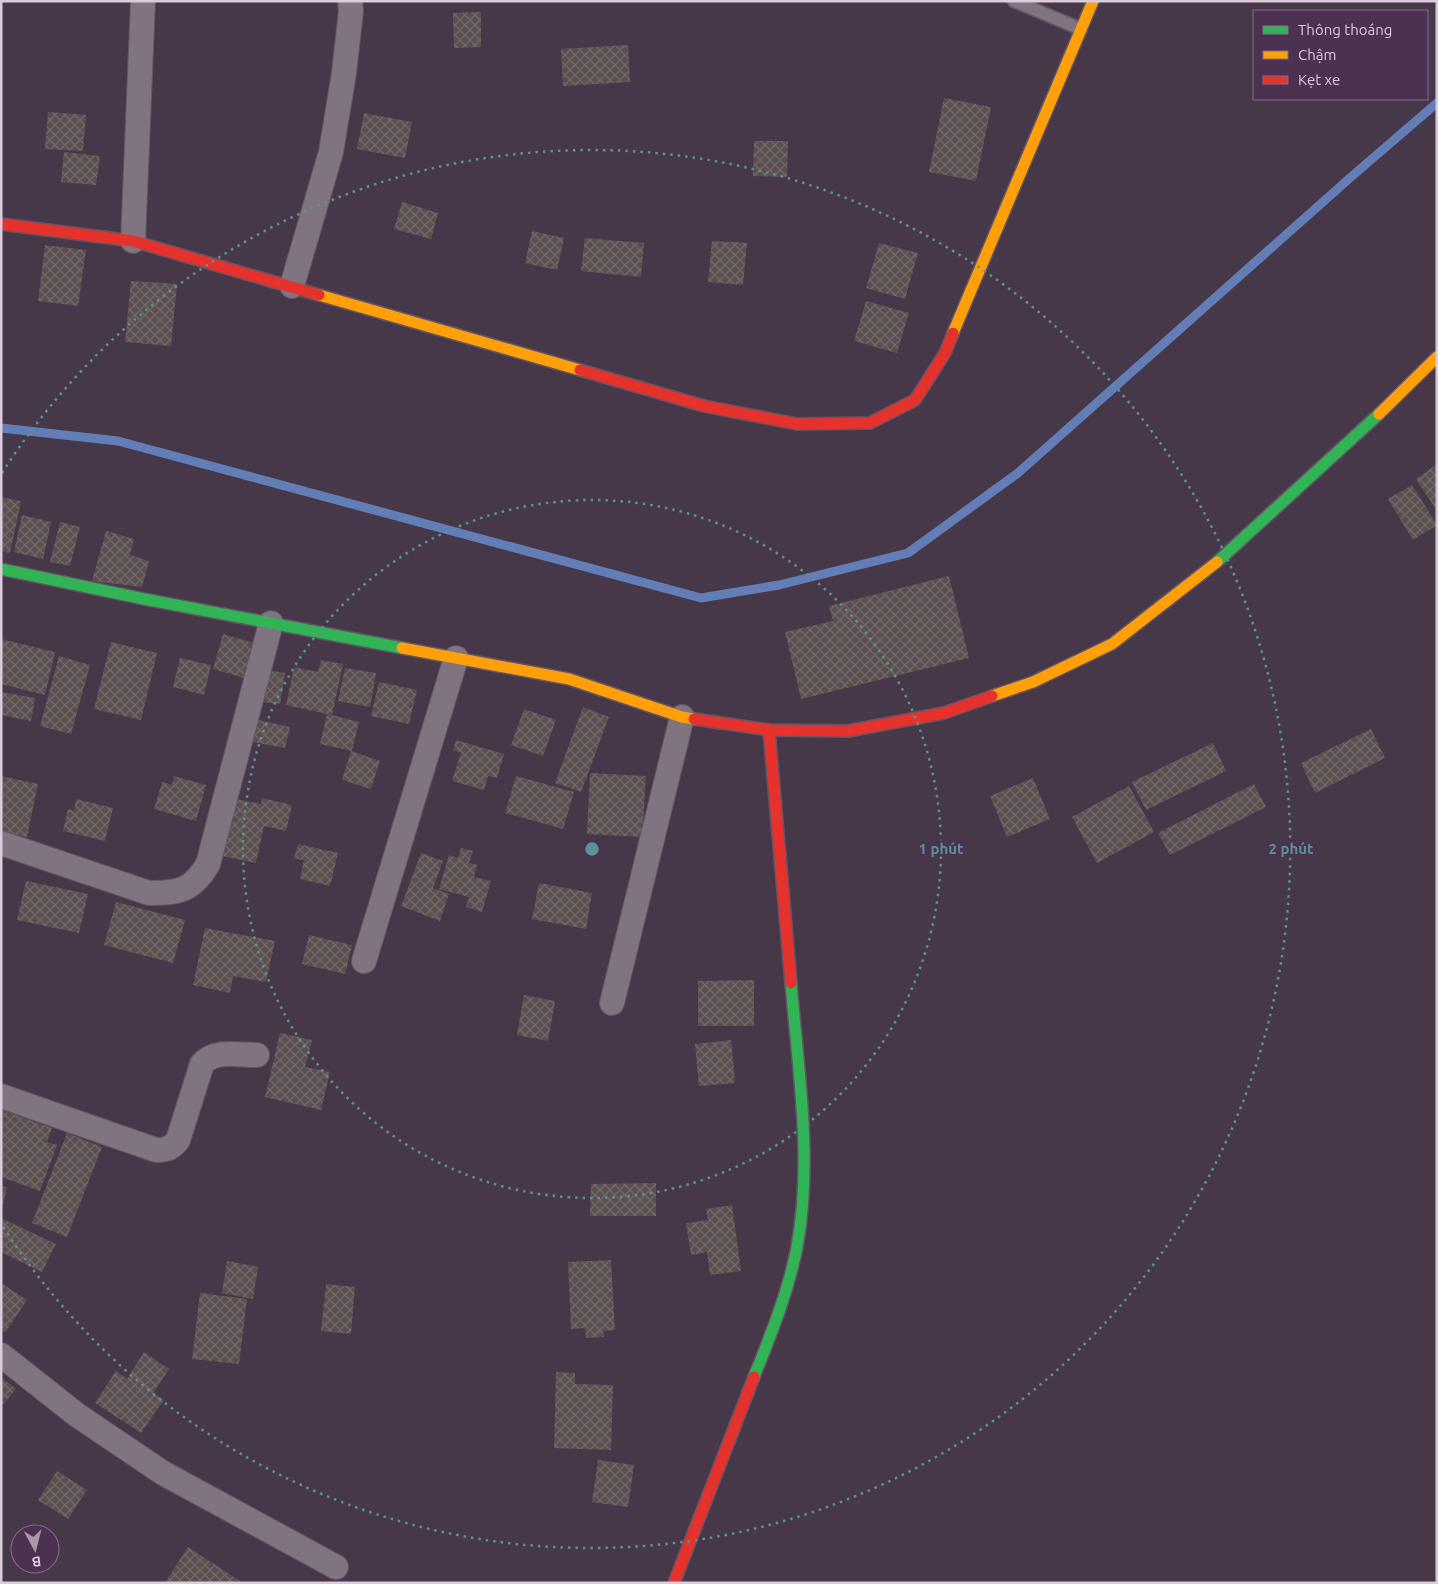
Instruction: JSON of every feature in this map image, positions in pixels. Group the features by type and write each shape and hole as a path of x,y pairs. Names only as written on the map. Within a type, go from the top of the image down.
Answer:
{"street":[{"path":"133,241 143,1"},
{"path":"292,286 331,152 344,73 351,11 350,1"},
{"path":"1,224 133,241 704,406 797,424 870,423 915,400 945,353 1093,1"},
{"path":"1,569 144,599 569,679 682,717 769,730 848,731 944,713 1033,682 1112,644 1216,563 1377,416 1437,356"},
{"path":"1,843 150,893 170,893 187,888 200,878 208,864 271,623"},
{"path":"364,961 456,658"},
{"path":"612,1003 682,717"},
{"path":"674,1583 783,1303 793,1266 800,1227 804,1184 804,1141 769,730"},
{"path":"1,1096 156,1150 165,1150 173,1147 178,1140 202,1064 206,1059 219,1054 257,1055"},
{"path":"1,1355 77,1415 156,1468 336,1567"}],"lane":[{"path":"1014,1 1081,29"}],"building":[{"path":"481,12 481,47 454,48 453,13"},
{"path":"628,45 630,82 563,86 561,49"},
{"path":"944,98 991,107 976,181 929,172"},
{"path":"48,112 86,115 83,151 45,149"},
{"path":"364,113 412,122 405,158 357,149"},
{"path":"754,141 788,141 787,177 753,176"},
{"path":"64,152 100,156 96,185 61,182"},
{"path":"402,202 438,213 431,239 394,229"},
{"path":"532,231 564,238 557,270 525,263"},
{"path":"585,238 644,243 641,277 581,271"},
{"path":"712,241 747,243 743,285 708,282"},
{"path":"879,243 918,253 905,299 866,288"},
{"path":"45,245 86,250 78,306 38,301"},
{"path":"131,281 177,284 171,346 125,342"},
{"path":"866,301 909,313 897,353 854,341"},
{"path":"1437,466 1437,511 1416,479"},
{"path":"1412,485 1437,525 1413,540 1388,499"},
{"path":"1,497 21,501 10,553 1,551"},
{"path":"22,515 51,522 43,559 14,552"},
{"path":"60,522 80,527 70,566 50,562"},
{"path":"106,531 134,539 130,555 149,561 142,587 92,581"},
{"path":"949,576 969,658 801,699 785,632 833,621 829,606"},
{"path":"223,634 254,643 244,678 213,669"},
{"path":"1,639 55,652 45,695 1,684"},
{"path":"111,642 157,653 141,720 94,709"},
{"path":"59,656 90,665 71,734 40,726"},
{"path":"180,658 211,665 204,695 173,687"},
{"path":"321,660 343,664 332,715 359,722 352,751 320,744 327,714 286,705 294,667 318,672"},
{"path":"345,668 376,673 370,707 338,701"},
{"path":"268,670 285,673 280,704 262,702"},
{"path":"379,682 417,690 409,724 371,716"},
{"path":"1,692 35,698 31,721 1,715"},
{"path":"583,707 609,717 581,792 555,783"},
{"path":"524,709 556,720 543,756 511,745"},
{"path":"258,720 290,727 285,748 253,742"},
{"path":"1371,729 1385,758 1315,793 1301,763"},
{"path":"456,740 504,754 497,778 488,776 484,790 452,781 461,752 453,751"},
{"path":"1213,743 1226,771 1146,810 1132,782"},
{"path":"351,751 380,761 371,789 342,780"},
{"path":"590,773 646,776 642,837 587,834"},
{"path":"1,776 38,784 27,837 1,831"},
{"path":"174,776 206,785 196,821 154,809 162,782 172,785"},
{"path":"516,776 574,792 563,829 505,813"},
{"path":"1033,778 1050,819 1007,837 990,796"},
{"path":"1254,784 1266,807 1170,855 1158,833"},
{"path":"1129,786 1154,832 1097,863 1072,817"},
{"path":"231,798 261,804 262,798 292,805 286,831 264,826 256,863 218,855"},
{"path":"76,799 113,808 105,841 63,831 68,809 74,811"},
{"path":"298,844 338,853 330,886 300,879 304,860 294,859"},
{"path":"461,848 473,851 469,863 477,865 474,877 491,881 482,912 466,907 469,897 439,889 449,855 458,858"},
{"path":"421,853 443,861 433,888 449,894 440,921 401,906"},
{"path":"26,881 88,894 79,933 17,920"},
{"path":"539,883 592,893 586,929 532,919"},
{"path":"116,902 185,920 173,963 104,945"},
{"path":"205,928 275,941 266,982 233,976 230,993 193,985"},
{"path":"309,935 352,945 345,974 302,964"},
{"path":"754,980 754,1026 698,1026 698,981"},
{"path":"524,995 555,1001 548,1041 517,1035"},
{"path":"280,1033 312,1040 305,1067 330,1072 321,1110 265,1097"},
{"path":"731,1040 735,1083 699,1086 695,1044"},
{"path":"1,1110 52,1128 47,1142 57,1145 40,1191 1,1177"},
{"path":"67,1133 102,1147 67,1237 32,1223"},
{"path":"656,1183 656,1216 590,1216 591,1184"},
{"path":"1,1186 7,1187 3,1205 1,1205"},
{"path":"732,1205 741,1271 710,1275 707,1252 691,1255 686,1223 708,1220 706,1209"},
{"path":"1,1218 56,1244 42,1272 1,1252"},
{"path":"611,1260 615,1330 603,1331 604,1337 586,1338 585,1328 571,1329 568,1262"},
{"path":"227,1261 258,1267 253,1299 222,1293"},
{"path":"1,1283 27,1300 5,1333 1,1330"},
{"path":"326,1284 355,1287 351,1334 321,1331"},
{"path":"200,1293 247,1299 239,1364 192,1359"},
{"path":"144,1352 169,1369 153,1393 164,1400 141,1433 95,1403 116,1371 127,1379"},
{"path":"556,1372 575,1373 575,1384 613,1385 611,1450 554,1448"},
{"path":"1,1377 16,1389 1,1407"},
{"path":"598,1460 634,1465 628,1507 592,1502"},
{"path":"57,1471 87,1490 68,1519 38,1500"},
{"path":"188,1547 243,1583 165,1583"}],"waterway":[{"path":"1,428 118,441 701,598 779,585 908,553 1018,473 1437,103"}],"traffic: fast":[{"path":"1217,562 1379,414"},
{"path":"1,569 144,599 402,648"},
{"path":"754,1377 789,1281 802,1214 804,1181 803,1115 791,983"}],"traffic: slow":[{"path":"953,333 1093,1"},
{"path":"319,295 580,370"},
{"path":"1379,414 1437,357"},
{"path":"992,696 1033,682 1112,644 1217,562"},
{"path":"402,648 569,679 682,717 694,719"}],"traffic: jam":[{"path":"1,224 133,241 319,295"},
{"path":"580,370 704,406 797,424 870,423 915,400 945,353 953,333"},
{"path":"694,719 769,730 848,731 944,713 992,696"},
{"path":"769,730 791,983"},
{"path":"674,1583 754,1377"}]}
